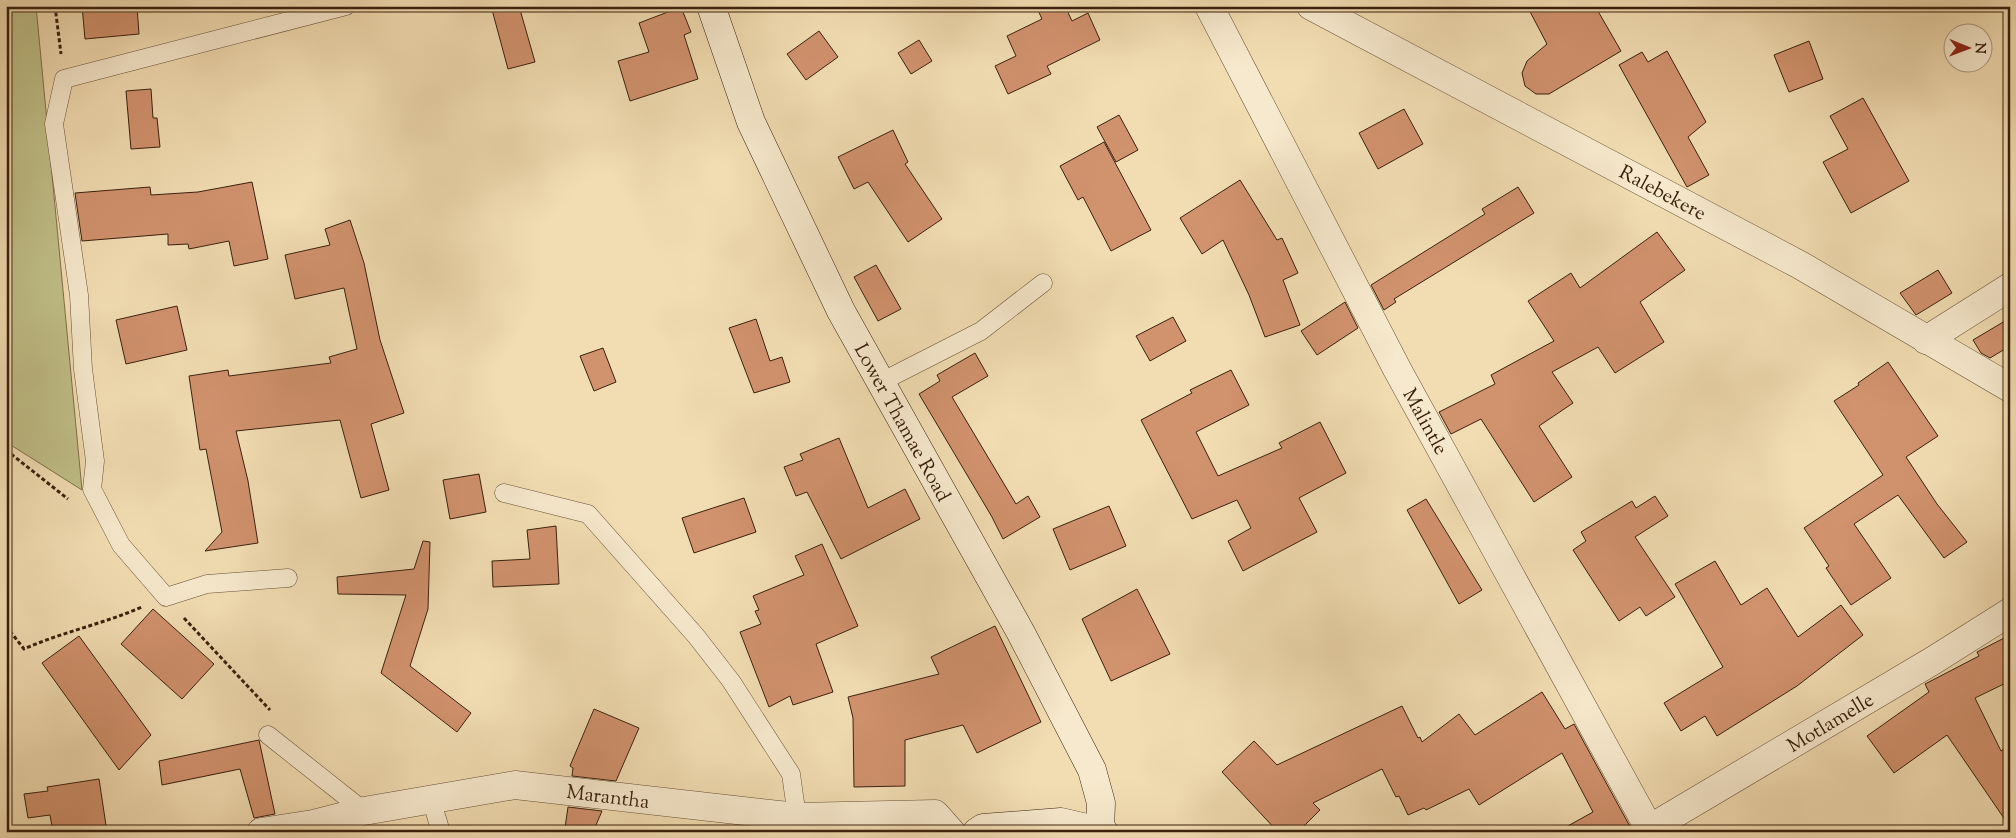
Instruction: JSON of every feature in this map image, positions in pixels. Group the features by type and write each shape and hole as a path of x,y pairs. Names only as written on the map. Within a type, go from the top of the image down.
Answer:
{"street":[{"name":"Lower Thamae Road","path":"711,6 751,122 841,311 1021,633 1092,770 1101,803 1102,831"},
{"name":"Malintle","path":"1209,6 1398,369 1650,830"},
{"name":"Ralebekere","path":"1311,6 1800,265 2010,388"},
{"path":"1926,340 2010,287"},
{"name":"Motlamelle","path":"1650,830 1934,660 2010,612"},
{"name":"Marantha","path":"261,832 313,824 364,811 514,785 797,816 936,814 951,832"},
{"path":"981,831 1061,822 1102,831"}],"lane":[{"path":"288,578 207,584 166,597 122,545 92,489 95,461 83,370 79,294 54,124 64,79 346,6"},
{"path":"881,382 981,331 1043,283"},
{"path":"504,493 588,514 696,636 730,681 791,774 797,816"},
{"path":"268,735 364,811"},
{"path":"431,800 440,832"}],"path":[{"path":"55,6 64,79"},
{"path":"6,450 70,501"},
{"path":"6,626 24,649 50,638 118,618 166,597 274,715"}],"shaded area":[{"path":"6,6 36,6 82,490 6,442"}],"building":[{"path":"82,6 137,6 139,34 85,39"},
{"path":"491,6 519,6 535,62 508,69"},
{"path":"1036,6 1065,6 1072,21 1088,13 1100,40 1047,66 1051,74 1008,94 995,66 1016,56 1007,36 1042,19"},
{"path":"1527,6 1595,6 1621,51 1549,94 1536,94 1525,86 1522,73 1527,61 1547,44"},
{"path":"681,7 691,32 684,35 698,79 630,101 618,61 649,52 639,23"},
{"path":"819,31 838,57 806,80 787,54"},
{"path":"919,40 932,61 911,74 898,53"},
{"path":"1809,41 1823,79 1789,92 1774,55"},
{"path":"1667,51 1706,122 1688,137 1709,175 1687,187 1619,65 1642,52 1648,62"},
{"path":"151,89 153,118 157,118 160,147 131,149 126,91"},
{"path":"1863,98 1909,181 1851,213 1823,162 1848,149 1830,116"},
{"path":"1404,109 1423,144 1378,169 1359,133"},
{"path":"1119,115 1138,150 1116,162 1097,127"},
{"path":"893,130 908,162 905,164 942,219 908,242 868,182 854,189 838,157"},
{"path":"1104,142 1151,230 1111,251 1083,197 1078,200 1060,166"},
{"path":"1240,180 1277,240 1282,238 1298,273 1283,280 1300,325 1265,337 1249,295 1223,240 1202,254 1180,218"},
{"path":"252,182 268,259 234,266 229,241 189,249 188,244 168,245 168,234 82,241 75,193 150,187 151,195 198,192"},
{"path":"1518,187 1534,213 1394,299 1396,302 1384,310 1371,285 1485,214 1482,209"},
{"path":"350,220 364,263 380,340 404,413 371,424 389,490 361,498 340,420 236,431 248,481 258,543 205,551 222,532 206,449 200,450 189,376 228,370 229,376 331,363 329,357 357,349 344,288 295,299 285,255 330,245 325,229"},
{"path":"1657,232 1685,270 1640,302 1664,342 1615,373 1598,347 1552,372 1573,403 1539,426 1572,477 1534,502 1481,419 1451,434 1439,412 1495,384 1491,375 1554,341 1528,301 1571,273 1580,288"},
{"path":"876,265 901,309 878,321 854,277"},
{"path":"1938,270 1952,293 1916,315 1900,293"},
{"path":"1345,302 1358,328 1317,355 1301,331"},
{"path":"177,306 187,350 126,364 116,320"},
{"path":"1173,317 1186,341 1150,361 1136,336"},
{"path":"2010,318 2010,346 1990,358 1981,353 1973,340"},
{"path":"756,319 770,361 782,357 790,382 754,393 729,328"},
{"path":"603,348 616,382 594,391 580,356"},
{"path":"975,353 988,376 952,397 1016,504 1028,496 1040,517 1003,539 992,517 919,394 940,381 937,375"},
{"path":"1888,362 1938,436 1906,457 1937,504 1967,542 1944,558 1898,495 1854,524 1891,578 1851,605 1826,568 1829,566 1804,528 1883,475 1834,401 1859,385 1858,383"},
{"path":"1231,370 1249,405 1196,432 1218,476 1282,448 1279,443 1320,422 1346,473 1299,498 1317,532 1243,571 1228,541 1251,528 1237,500 1192,519 1141,420 1192,393 1190,390"},
{"path":"839,438 868,508 905,489 920,519 841,559 807,492 796,496 784,467 803,460 800,454"},
{"path":"479,474 486,512 450,519 443,480"},
{"path":"1655,496 1668,516 1635,537 1675,597 1646,616 1640,607 1619,621 1573,550 1586,541 1581,532 1632,501 1636,508"},
{"path":"744,498 756,532 694,553 682,518"},
{"path":"1426,499 1482,590 1459,604 1407,510"},
{"path":"1109,506 1126,546 1070,570 1053,529"},
{"path":"556,526 559,584 493,587 492,561 530,559 527,530"},
{"path":"423,541 430,542 428,609 410,666 471,713 457,732 381,673 406,595 338,594 337,577 414,569"},
{"path":"822,544 858,626 816,644 833,692 793,705 790,696 769,707 740,632 761,624 755,611 759,610 753,596 804,575 795,556"},
{"path":"1715,561 1741,605 1767,588 1798,637 1841,605 1863,635 1797,686 1717,736 1705,716 1681,731 1664,703 1723,667 1675,584"},
{"path":"1137,589 1170,654 1111,681 1082,619"},
{"path":"153,609 214,664 182,699 121,644"},
{"path":"995,626 1041,722 977,753 963,725 905,740 905,786 854,787 853,718 848,697 939,674 931,657"},
{"path":"2010,635 2010,681 1975,698 2001,751 2010,744 2010,827 1947,735 1894,773 1867,736 1929,692 1925,684 1979,656 1977,652"},
{"path":"79,636 151,735 119,770 42,663"},
{"path":"1542,692 1565,729 1574,724 1633,832 1557,832 1593,812 1562,753 1479,805 1469,789 1426,810 1424,808 1408,815 1399,796 1396,797 1382,769 1313,803 1320,810 1298,832 1278,832 1222,772 1254,741 1277,765 1402,706 1418,738 1420,737 1422,742 1459,714 1475,735"},
{"path":"594,709 639,728 616,781 572,776 573,768 570,766"},
{"path":"259,740 275,814 254,818 240,769 162,785 159,761"},
{"path":"99,779 107,832 53,832 50,815 28,818 24,794 48,791 47,787"},
{"path":"568,807 602,811 593,832 565,828"}]}
